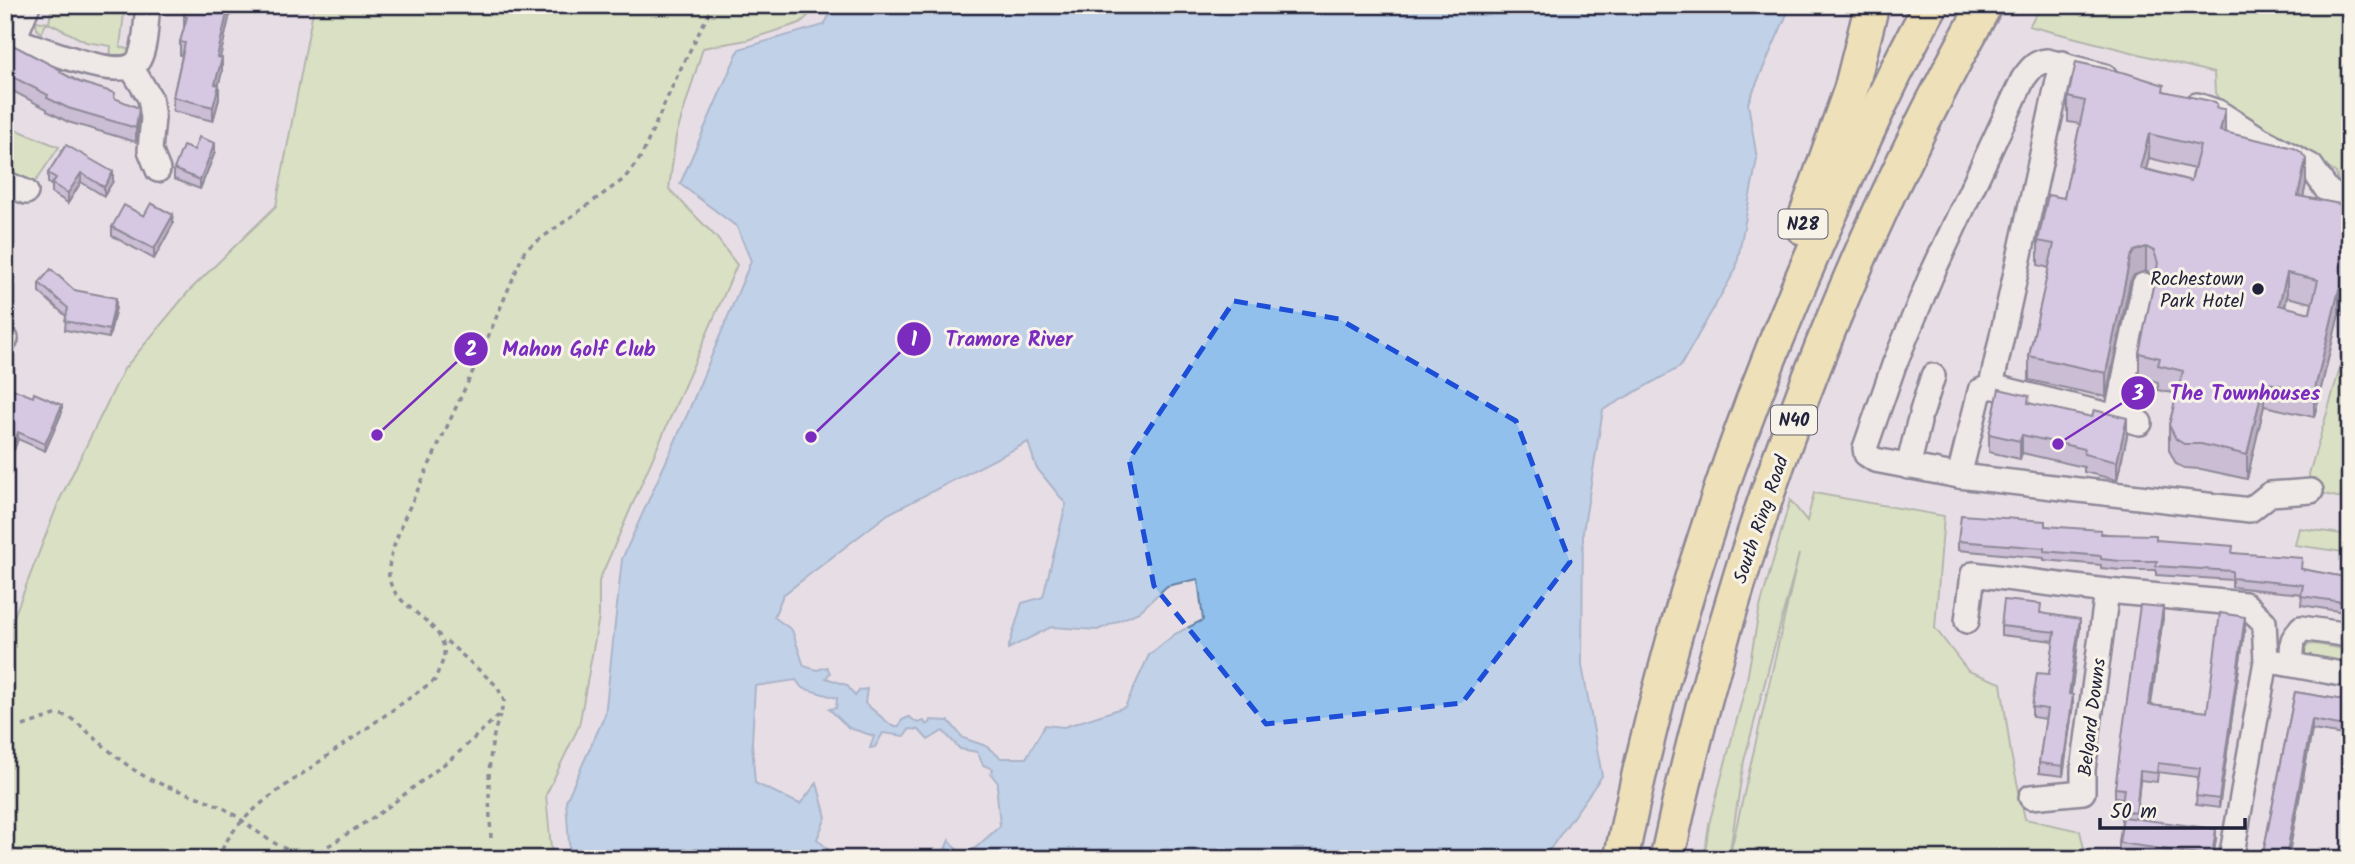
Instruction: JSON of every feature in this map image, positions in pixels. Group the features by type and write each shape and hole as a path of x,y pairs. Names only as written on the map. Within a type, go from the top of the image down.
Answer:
{"highway":[{"name":"N28","path":"1735,443 1780,286 1852,89 1871,5"},
{"name":"N40","path":"1621,859 1629,814 1681,614 1735,443 1797,286 1854,159 1931,5"},
{"name":"South Ring Road","path":"1667,859 1720,642 1759,516 1824,338 1898,170 1985,5"}],"street":[{"path":"28,5 10,38 111,70 131,67 139,60 148,5"},
{"path":"2129,84 2062,63 2039,61 2032,67 2016,93 1931,276 1894,365 1864,448 1866,454 1875,460 1959,476 2250,510 2270,494 2311,491"},
{"path":"1991,386 2062,63"},
{"path":"131,67 150,98 153,118 150,150 158,170"},
{"path":"2180,100 2218,112 2260,139 2311,166 2327,190 2350,206"},
{"path":"2116,418 2144,285"},
{"path":"1908,467 1933,376"},
{"path":"1959,476 1980,391 1991,386 2140,423"},
{"path":"1967,621 1973,574 2107,591 2245,604 2264,622 2266,662 2231,859"},
{"name":"Belgard Downs","path":"2031,797 2083,792 2083,770 2107,591"},
{"path":"2291,664 2293,640 2301,628 2350,635"},
{"path":"2266,662 2291,664 2347,676 2350,673"}],"path":[{"path":"491,838 488,768 493,734 504,701 497,686 398,596 388,574 396,541 479,358 524,250 595,201 633,170 713,5"},
{"path":"218,859 224,842 242,819 435,680 444,657 441,637"},
{"path":"23,726 58,714 69,717 141,775 222,807 275,844 302,855 314,855 380,813 456,755 501,713"}],"highlighted area":[{"path":"1234,301 1339,319 1516,421 1570,562 1462,703 1266,724 1154,586 1129,459"}],"green space":[{"path":"52,5 125,5 120,47 132,50 131,56 110,60 111,46 86,42 51,24 46,24 41,33 37,30 36,21 49,23"},
{"path":"314,5 813,5 808,16 800,23 747,40 703,48 676,136 669,189 716,237 737,265 599,581 599,617 579,726 546,795 552,859 5,859 5,640 59,501 124,369 189,291 276,206"},
{"path":"2042,5 2350,5 2350,192 2338,181 2336,173 2222,103 2215,93 2214,73 2029,26"},
{"path":"5,125 59,147 35,182 5,170"},
{"path":"2350,334 2350,500 2311,491 2309,474"},
{"path":"1814,493 1944,516 1935,628 1968,671 2001,683 2011,754 2025,819 2080,831 2085,853 2064,859 1704,859 1709,824 1746,685 1759,611 1790,500 1807,521","holes":["1799,554 1731,850 1744,761"]},
{"path":"2299,528 2350,535 2350,553 2295,545"},
{"path":"2315,644 2350,650 2350,670 2300,663 2304,645"}],"water":[{"path":"835,5 1791,5 1748,103 1757,159 1736,269 1680,367 1603,410 1583,532 1582,665 1602,776 1543,859 941,859 949,840 964,858 1000,826 998,783 991,774 993,769 983,765 977,752 960,749 943,731 928,740 919,730 910,729 904,736 883,733 875,747 870,748 874,736 849,728 829,709 836,708 837,698 802,688 796,680 755,686 752,743 755,783 800,804 817,783 826,817 817,839 836,857 834,859 570,859 566,801 605,715 622,559 687,415 751,261 737,227 680,184 739,49 824,25","holes":["1028,442 1036,467 1066,504 1043,597 1022,603 1008,649 1051,627 1098,630 1139,612 1167,586 1198,579 1203,620 1175,634 1149,655 1125,707 1064,727 1045,725 1026,758 1001,758 986,746 963,738 949,721 931,720 926,725 924,721 918,723 909,717 902,720 899,726 892,726 865,703 867,689 860,690 855,696 847,685 826,678 830,673 827,667 817,670 804,666 792,630 774,617 783,595 888,514"]}],"building":[{"path":"186,5 229,5 217,57 222,58 215,84 219,85 213,107 173,97 185,43 180,42 187,17 184,16"},
{"path":"5,41 79,82 115,93 114,98 139,108 136,128 68,108 5,73"},
{"name":"Rochestown Park Hotel","path":"2076,62 2164,85 2163,91 2215,102 2216,108 2225,109 2220,131 2294,148 2301,152 2306,159 2298,196 2350,206 2350,292 2339,289 2314,393 2264,382 2247,455 2201,444 2184,444 2176,439 2169,425 2183,371 2158,365 2160,358 2139,353 2158,263 2154,251 2146,247 2134,251 2130,258 2106,373 2029,356 2054,244 2038,241 2048,195 2064,198 2085,101 2068,97","holes":["2149,134 2200,146 2191,181 2140,168","2287,273 2318,280 2310,313 2279,305"]},
{"path":"199,137 215,143 200,180 174,169 183,146 194,150"},
{"path":"66,145 113,172 104,187 81,173 68,193 52,184 56,178 48,173"},
{"path":"151,203 173,215 154,249 112,227 124,205 144,216"},
{"path":"51,269 74,290 116,298 109,330 65,321 68,308 39,283"},
{"path":"5,386 33,397 34,393 62,405 45,444 18,432 14,443 5,439"},
{"path":"1999,389 2029,396 2028,403 2092,417 2094,410 2127,418 2117,462 2084,454 2085,449 2022,435 2020,441 1989,434"},
{"path":"1961,515 2045,521 2045,526 2101,530 2101,534 2156,535 2156,540 2233,546 2232,553 2302,558 2301,569 2350,578 2350,603 2301,596 2303,585 2232,578 2232,571 2156,566 2157,561 2120,561 2101,559 2101,556 2044,551 2044,548 1958,541"},
{"path":"2004,600 2041,604 2040,613 2080,619 2069,694 2073,695 2063,766 2039,763 2047,709 2032,707 2037,673 2049,674 2055,632 2001,626"},
{"path":"2140,605 2163,607 2149,705 2207,712 2220,613 2245,617 2219,799 2196,796 2200,768 2158,763 2157,773 2140,771 2136,813 2121,810 2124,789 2115,788"},
{"path":"2295,692 2350,701 2350,727 2312,720 2286,857 2298,859 2262,859"},
{"path":"2123,817 2216,829 2212,856 2119,843"}],"place":[{"name":"Rochestown Park Hotel","path":"2258,289"},
{"name":"Mahon Golf Club","path":"377,435"},
{"name":"Tramore River","path":"811,437"},
{"name":"The Townhouses","path":"2058,444"}]}
